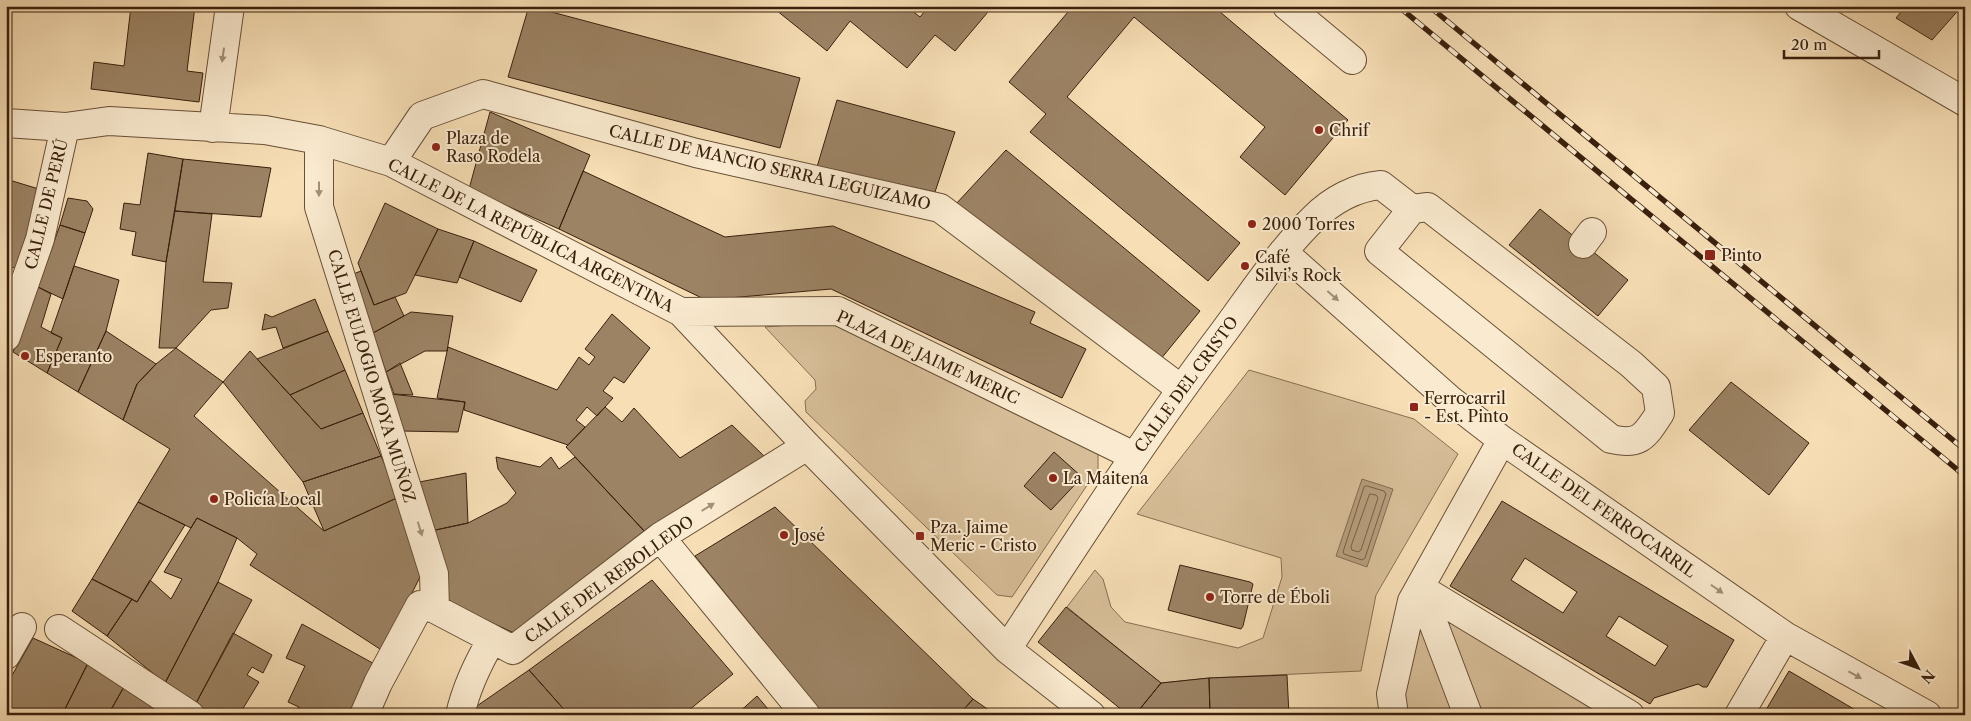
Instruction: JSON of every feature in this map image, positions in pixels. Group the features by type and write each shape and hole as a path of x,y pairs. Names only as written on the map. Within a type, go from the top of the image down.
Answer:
{"street":[{"path":"213,128 230,6"},
{"path":"1287,6 1352,60"},
{"path":"1799,6 1965,102"},
{"name":"CALLE DE MANCIO SERRA LEGUIZAMO","path":"391,162 422,116 482,94 696,153 940,208 1181,388"},
{"name":"CALLE DE LA REPÚBLICA ARGENTINA","path":"6,123 65,127 109,121 265,130 319,140 391,162 681,312 807,446"},
{"name":"CALLE DE PERÚ","path":"6,337 40,239 65,127"},
{"name":"CALLE EULOGIO MOYA MUÑOZ","path":"319,140 319,207 434,574 428,607"},
{"name":"CALLE DEL CRISTO","path":"1007,649 1181,388 1283,252 1315,217 1330,205 1367,186 1381,185 1412,209"},
{"path":"1428,207 1631,364 1656,387 1660,413 1650,429 1639,438 1627,442 1611,439 1379,251 1412,209 1428,207"},
{"name":"CALLE DEL FERROCARRIL","path":"1283,252 1449,399 1502,440 1785,636 1927,715"},
{"name":"PLAZA DE JAIME MERIC","path":"681,312 838,311 1134,456"},
{"path":"1394,715 1391,694 1412,601 1502,440"},
{"path":"807,446 1007,649 1091,715"},
{"name":"CALLE DEL REBOLLEDO","path":"502,644 660,537 807,446"},
{"path":"660,537 806,715"},
{"path":"1420,588 1468,715"},
{"path":"1420,588 1630,715"},
{"path":"364,715 378,683 428,607 502,644 473,675 460,715"},
{"path":"6,655 22,627"},
{"path":"59,629 190,715"},
{"path":"1739,715 1785,636"}],"shaded area":[{"path":"837,321 1098,454 1098,469 1012,597 997,595 806,412 805,401 816,389 815,380 765,327"},
{"path":"1249,370 1414,419 1458,454 1376,595 1361,671 1209,678 1161,683 1067,607 1095,570 1103,579 1111,607 1125,622 1238,648 1263,638 1282,577 1281,558 1137,514"},
{"path":"1426,608 1609,715 1407,715 1403,696"}],"water":[{"path":"1362,479 1393,489 1367,567 1336,556"}],"building":[{"path":"131,6 195,6 187,71 203,73 199,102 91,89 94,62 124,66"},
{"path":"529,6 800,78 780,148 508,77"},
{"path":"771,6 855,6 858,9 861,6 906,6 920,17 929,6 993,6 955,51 935,35 907,68 850,21 827,51"},
{"path":"1073,6 1213,6 1348,120 1285,195 1240,157 1265,127 1134,17 1067,97 1240,243 1208,281 1030,132 1046,114 1009,82"},
{"path":"1906,6 1962,6 1932,40 1896,18"},
{"path":"837,100 955,132 935,192 817,167"},
{"path":"490,112 590,155 559,229 469,189"},
{"path":"1006,150 1200,311 1160,360 955,205"},
{"path":"148,153 183,159 166,262 132,255 136,232 120,229 124,203 140,205"},
{"path":"183,159 271,168 261,217 175,211"},
{"path":"583,171 725,237 833,226 1035,312 1030,323 1086,349 1062,398 831,289 706,300 559,229"},
{"path":"6,179 42,190 17,269 6,265"},
{"path":"68,198 87,201 93,209 85,233 60,225"},
{"path":"385,203 438,229 406,293 374,305 358,263"},
{"path":"1540,209 1628,280 1598,316 1509,245"},
{"path":"175,211 212,214 203,282 232,283 228,308 211,310 176,348 159,348 166,262"},
{"path":"60,225 85,233 63,299 38,287"},
{"path":"438,229 474,241 457,283 415,275"},
{"path":"474,241 537,270 521,302 459,277"},
{"path":"74,266 119,280 106,331 78,392 47,373 62,338 51,333"},
{"path":"361,271 374,305 395,297 404,316 373,333 348,276"},
{"path":"38,287 51,294 41,327 62,338 47,373 13,352"},
{"path":"315,299 328,331 283,348 276,327 262,330 265,314 272,317"},
{"path":"411,312 453,316 447,351 425,351 386,372 373,333"},
{"path":"612,314 650,348 624,383 614,377 603,391 613,398 597,416 587,407 576,420 585,427 568,445 464,410 465,402 437,398 448,347 557,390 579,357 589,365 595,357 585,349"},
{"path":"106,331 156,364 137,384 123,420 78,392"},
{"path":"328,331 345,370 290,395 257,359"},
{"name":"Policía Local","path":"176,348 223,382 194,416 324,531 399,497 420,577 383,651 250,565 257,554 237,538 197,518 191,528 138,502 170,449 123,420 137,384 156,364"},
{"path":"250,351 321,429 363,413 381,456 303,482 223,382"},
{"path":"400,363 413,395 394,394 386,372"},
{"path":"345,370 363,413 321,429 290,395"},
{"path":"1731,382 1809,443 1769,495 1689,430"},
{"path":"390,394 465,402 458,432 401,431"},
{"path":"605,407 622,422 634,408 680,458 732,425 767,459 647,534 566,447"},
{"path":"1054,452 1082,477 1051,510 1024,486"},
{"path":"381,456 399,497 324,531 303,482"},
{"path":"496,457 540,467 551,457 559,469 575,457 647,534 514,633 447,602 431,531 468,523 507,503 516,493 498,469"},
{"path":"466,473 468,523 431,531 414,483"},
{"path":"1502,501 1734,640 1707,687 1698,684 1654,698 1650,704 1450,586","holes":["1525,558 1577,592 1563,613 1511,580","1619,616 1668,646 1655,666 1606,636"]},
{"path":"138,502 185,525 137,602 92,579"},
{"path":"775,507 973,699 959,715 824,715 695,556"},
{"path":"197,518 237,538 218,582 165,683 107,636 132,599 137,602 150,580 171,599 182,579 164,572"},
{"name":"Torre de Éboli","path":"1180,565 1253,584 1241,629 1168,610"},
{"path":"92,579 132,599 107,636 72,611"},
{"path":"652,580 733,674 683,715 569,715 529,670"},
{"path":"218,582 252,600 195,705 165,683"},
{"path":"1066,607 1161,683 1135,715 1128,715 1038,642"},
{"path":"302,624 378,666 353,715 295,715 299,707 288,702 305,666 286,658"},
{"path":"233,633 272,655 263,673 252,667 247,675 259,682 239,715 208,715 195,705"},
{"path":"33,638 88,663 62,715 38,715 34,712 33,715 6,715 6,686"},
{"path":"88,663 125,685 108,715 62,715"},
{"path":"529,670 569,715 473,715 474,708"},
{"path":"1789,671 1864,715 1763,715"},
{"path":"1287,675 1289,715 1210,715 1209,678"},
{"path":"1209,678 1210,715 1135,715 1161,683"},
{"path":"125,685 170,715 108,715"},
{"path":"757,696 773,715 736,715"},
{"path":"973,699 996,715 959,715"}],"railway":[{"path":"1398,6 1965,476"},
{"path":"1429,6 1965,450"}],"place":[{"name":"Chrif","path":"1319,130"},
{"name":"Plaza de Raso Rodela","path":"436,147"},
{"name":"2000 Torres","path":"1252,224"},
{"name":"Pinto","path":"1710,255"},
{"name":"Café Silvi’s Rock","path":"1245,266"},
{"name":"Esperanto","path":"25,356"},
{"name":"Ferrocarril - Est. Pinto","path":"1414,407"},
{"name":"La Maitena","path":"1053,478"},
{"name":"Policía Local","path":"214,499"},
{"name":"José","path":"784,535"},
{"name":"Pza. Jaime Meric - Cristo","path":"920,536"},
{"name":"Torre de Éboli","path":"1210,597"}]}
